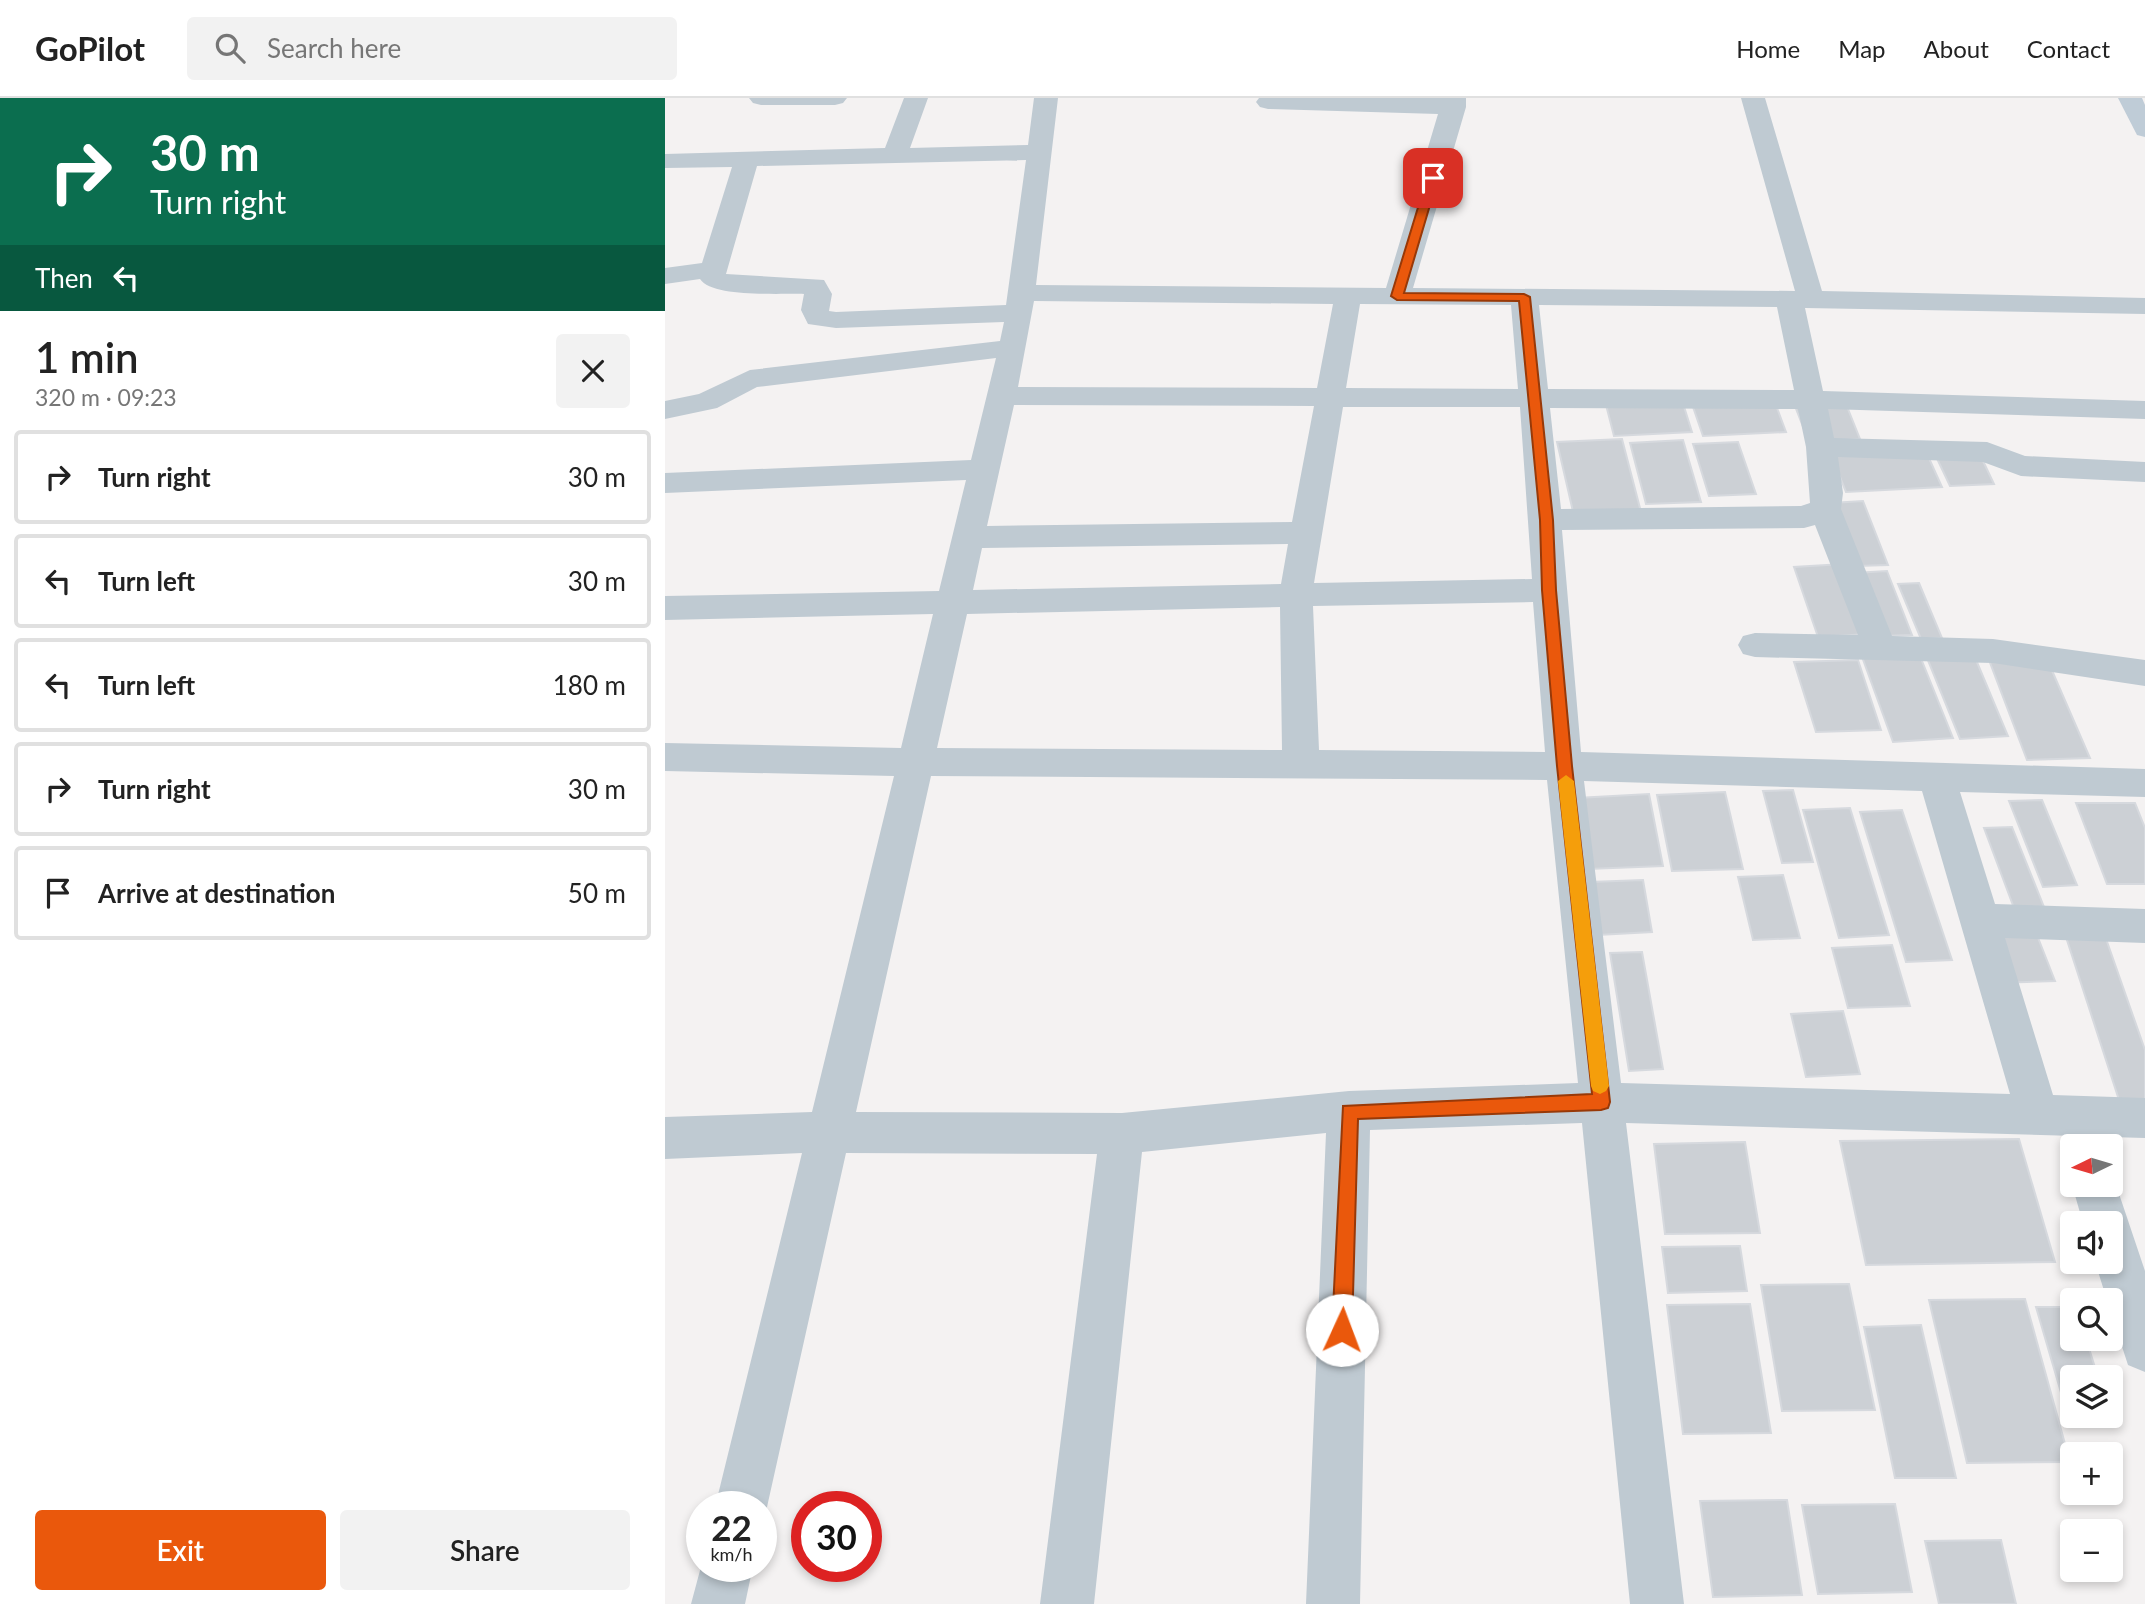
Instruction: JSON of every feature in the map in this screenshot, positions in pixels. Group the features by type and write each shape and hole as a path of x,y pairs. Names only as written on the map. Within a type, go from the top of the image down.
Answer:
{"main road":[{"path":"2130,98 2145,130"}],"street":[{"path":"761,98 835,98"},
{"path":"895,155 916,98"},
{"path":"745,1491 1002,396 1017,318 1046,98"},
{"path":"1753,98 1800,299 1809,399 1821,447 1827,493 1825,509 1880,648"},
{"path":"1268,102 1454,103 1397,296"},
{"path":"665,161 1039,152"},
{"path":"747,159 713,269 713,279 726,283 814,286 818,294 815,310 818,318 836,320 1017,318 1348,296 1800,299 2145,306"},
{"path":"665,276 713,269"},
{"path":"1301,764 1296,593 1348,296"},
{"path":"1524,297 1546,520 1549,590 1564,766 1657,1604"},
{"path":"665,410 708,402 750,379 1017,318"},
{"path":"1002,396 1907,400 2145,410"},
{"path":"1821,447 1987,452 2021,466 2145,472"},
{"path":"665,483 985,469"},
{"path":"1546,520 1804,517 1825,509"},
{"path":"969,537 1306,533"},
{"path":"665,608 1296,593 1549,590"},
{"path":"1755,645 1993,651 2057,658 2145,673"},
{"path":"665,757 918,762 1564,766 2145,783"},
{"path":"1937,777 1982,920 2065,1126"},
{"path":"1982,920 2145,926"},
{"path":"665,1138 829,1132 1122,1133 1349,1111 1601,1102 2065,1126 2145,1118"},
{"path":"1333,1604 1349,1111"},
{"path":"1067,1604 1122,1133"},
{"path":"2123,1273 2143,1335"},
{"path":"719,1604 724,1582"}],"building":[{"path":"1681,397 1692,432 1614,436 1605,401"},
{"path":"1844,399 1860,439 1809,442 1793,401"},
{"path":"1774,400 1786,432 1703,436 1692,404"},
{"path":"1622,439 1641,512 1574,516 1557,442"},
{"path":"1683,440 1701,502 1646,504 1630,443"},
{"path":"1738,442 1756,494 1709,496 1693,444"},
{"path":"1975,444 1994,484 1950,486 1931,446"},
{"path":"1923,445 1942,487 1846,492 1829,450"},
{"path":"1863,501 1888,565 1856,566 1832,503"},
{"path":"1843,564 1869,634 1818,637 1794,567"},
{"path":"1887,571 1912,635 1879,636 1855,573"},
{"path":"1919,583 1942,638 1921,639 1898,584"},
{"path":"1918,651 1953,738 1893,742 1861,654"},
{"path":"1974,655 2008,736 1960,739 1927,658"},
{"path":"2047,659 2090,758 2027,760 1989,660"},
{"path":"1858,660 1881,730 1816,732 1794,662"},
{"path":"1793,790 1813,862 1782,863 1763,791"},
{"path":"1725,792 1743,869 1672,871 1657,795"},
{"path":"1649,794 1663,866 1588,869 1577,798"},
{"path":"2042,800 2077,885 2043,887 2009,801"},
{"path":"2076,803 2135,803 2145,828 2145,884 2107,884"},
{"path":"1850,808 1889,935 1839,938 1803,810"},
{"path":"1902,810 1952,960 1906,962 1860,812"},
{"path":"2012,827 2044,907 2014,908 1984,828"},
{"path":"1783,875 1800,938 1753,940 1738,877"},
{"path":"1643,880 1652,932 1598,935 1590,882"},
{"path":"2035,930 2055,981 1997,983 1979,933"},
{"path":"2104,933 2145,1050 2145,1100 2119,1100 2065,934"},
{"path":"1892,945 1910,1006 1848,1008 1832,948"},
{"path":"1642,952 1663,1069 1629,1071 1610,953"},
{"path":"1843,1011 1860,1074 1806,1077 1791,1014"},
{"path":"2019,1139 2055,1262 1866,1265 1840,1141"},
{"path":"1745,1142 1760,1233 1665,1234 1654,1144"},
{"path":"1740,1246 1747,1291 1668,1293 1662,1247"},
{"path":"1849,1284 1875,1410 1782,1411 1761,1285"},
{"path":"2025,1299 2064,1442 2060,1442 2060,1462 1967,1463 1929,1300"},
{"path":"1750,1304 1771,1433 1683,1434 1667,1305"},
{"path":"2036,1307 2060,1307 2060,1351 2090,1351 2094,1365 2060,1365 2060,1389"},
{"path":"1921,1325 1956,1478 1895,1478 1864,1327"},
{"path":"1787,1500 1802,1595 1713,1597 1700,1501"},
{"path":"1895,1504 1912,1592 1818,1594 1802,1505"},
{"path":"2001,1540 2016,1604 1939,1604 1925,1541"}],"slow traffic":[{"path":"1566,781 1600,1086"}],"route":[{"path":"1342,1330 1349,1111 1601,1102 1564,766 1549,590 1546,520 1524,297 1397,296 1433,178"}]}
